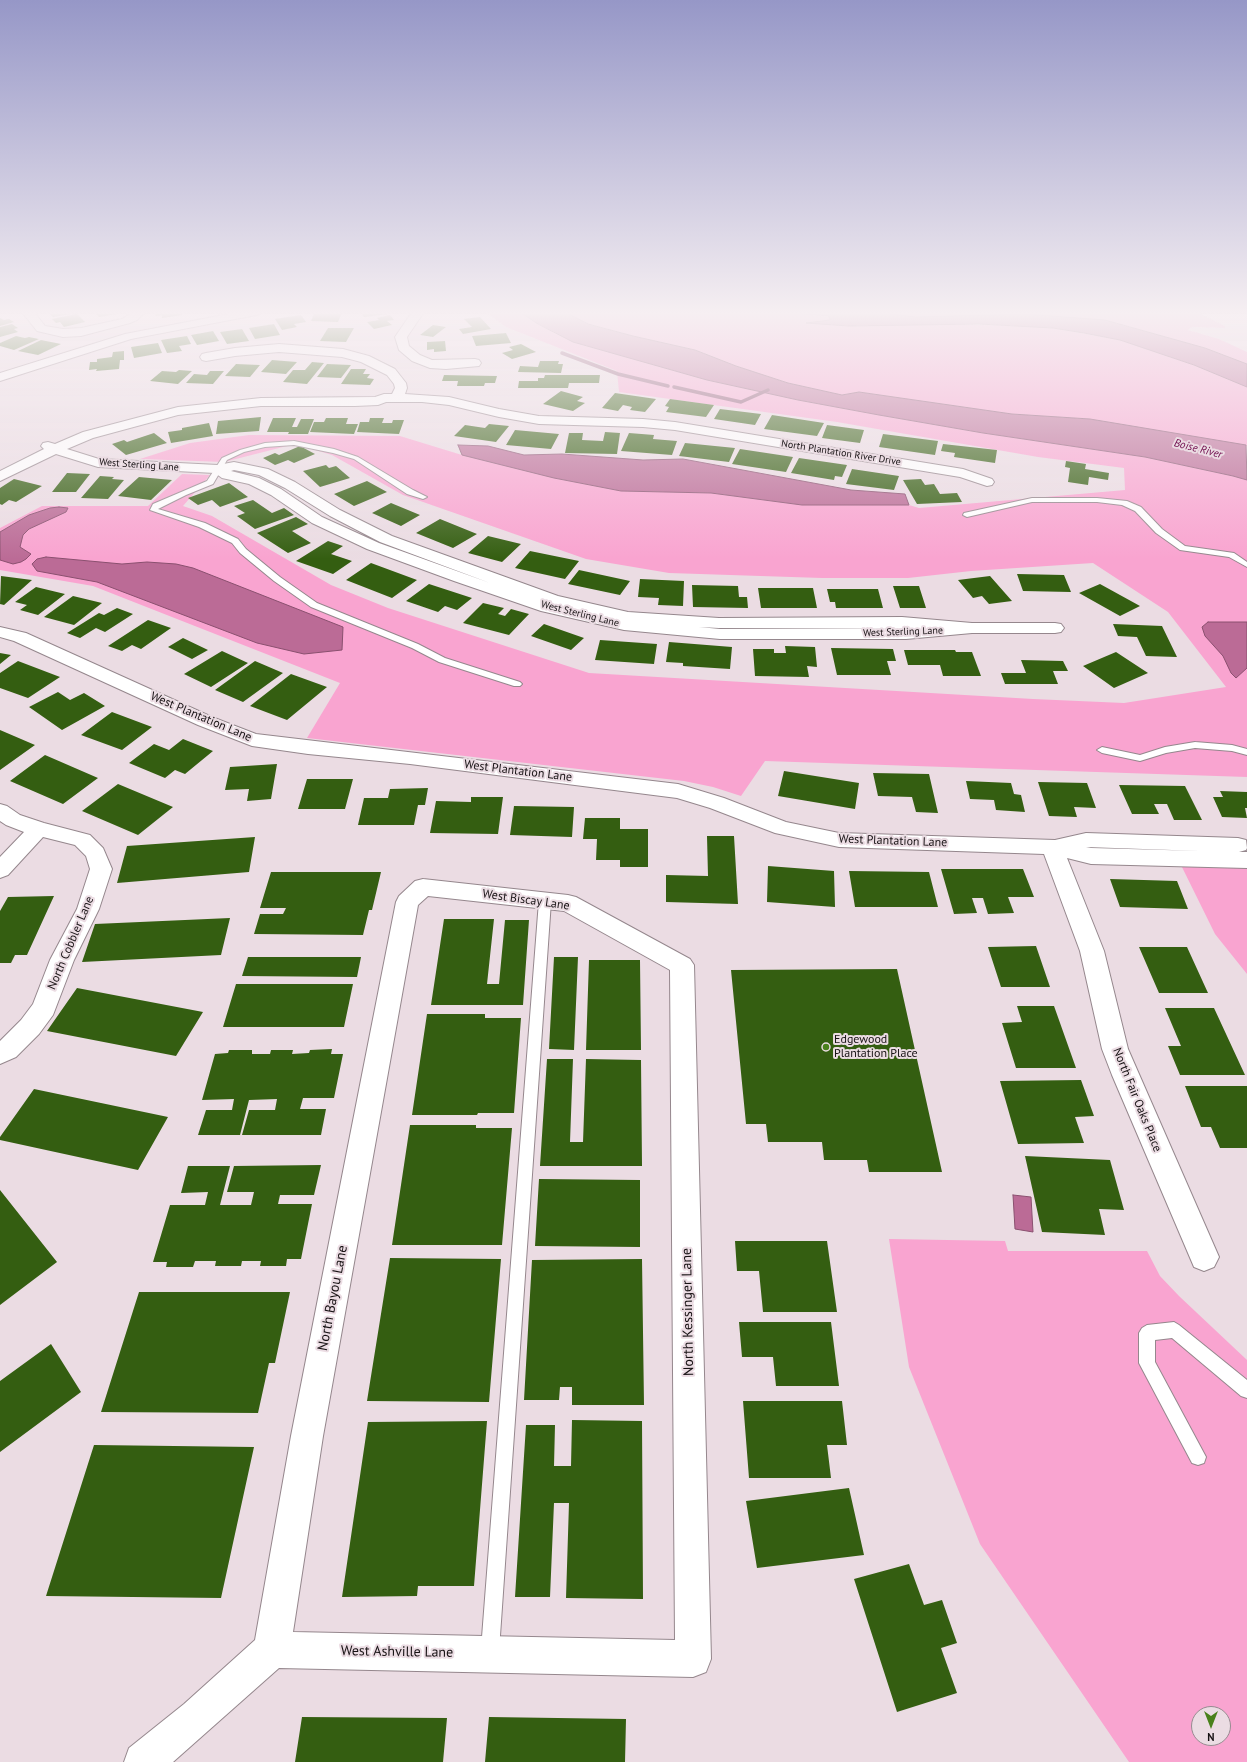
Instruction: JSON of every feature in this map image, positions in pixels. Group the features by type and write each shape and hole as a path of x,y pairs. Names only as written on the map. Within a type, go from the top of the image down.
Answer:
{"street":[{"name":"North Plantation River Drive","path":"37,444 54,436 145,409 194,400 262,394"},
{"name":"North Plantation River Drive","path":"380,394 391,398"},
{"path":"391,398 394,394"},
{"name":"North Plantation River Drive","path":"0,477 55,449 88,435 178,411 261,402 355,402 378,401 391,398 422,398 449,401 499,413 539,420 643,423 682,427 963,473 987,482"},
{"name":"West Sterling Lane","path":"37,444 98,463 218,469 234,466 263,472 290,485 335,513 386,539 553,600 628,617 719,623 902,622 972,628 1055,628"},
{"name":"West Plantation Lane","path":"0,632 20,637 205,721 252,740 308,748 418,759 678,791 717,803 782,828 839,840 1052,847 1091,856 1247,860"},
{"name":"North Cobbler Lane","path":"0,811 13,820 39,830 82,840 96,853 100,869 88,909 62,960 44,1008 30,1027 7,1050 0,1054"},
{"path":"0,870 39,830"},
{"name":"West Plantation Lane","path":"1052,847 1086,840 1247,845"},
{"name":"North Fair Oaks Place","path":"1052,847 1092,951 1115,1049 1204,1257"},
{"name":"West Biscay Lane","path":"399,947 407,902 423,887 568,903 682,965"},
{"name":"North Bayou Lane","path":"272,1650 310,1425 399,947"},
{"name":"North Kessinger Lane","path":"682,965 693,1659"},
{"path":"144,1762 198,1717 272,1650"},
{"name":"West Ashville Lane","path":"272,1650 693,1659"}],"lane":[{"path":"423,497 410,492 356,458 334,451 294,443 266,445 242,451 224,459 210,482 183,492 156,506 154,510 202,525 235,541 243,551 277,579 314,605 415,646 442,660 517,684"},
{"path":"967,515 1032,500 1098,500 1124,503 1138,509 1159,531 1183,548 1231,555 1247,565"},
{"path":"1102,750 1140,758 1165,750 1195,745 1232,748 1247,752"},
{"path":"489,1654 545,901"},
{"path":"1198,1457 1148,1363 1147,1333 1174,1330 1247,1390"}],"shaded area":[{"path":"635,394 772,394 983,433 1145,457 1247,480 1247,777 765,761 741,796 713,787 684,781 307,738 340,683 93,586 0,570 0,528 42,506 148,506 182,474 210,475 183,506 212,516 331,585 388,608 589,673 1124,703 1226,687 1168,612 1093,563 971,571 908,578 822,578 669,573 586,559 403,495 332,455 295,444 224,462 140,459 190,443 249,435 400,436 462,455 554,478 621,491 711,493 802,505 909,505 919,508 1125,490 1124,468 1038,457 837,422"},
{"path":"874,394 1247,394 1247,446 1090,419 1012,414"},
{"path":"1180,863 1247,864 1247,974 1215,934"},
{"path":"889,1239 1005,1241 1008,1251 1147,1251 1160,1276 1247,1360 1247,1762 1129,1762 980,1544 909,1367"}],"water":[{"name":"Boise River","path":"772,394 874,394 1012,414 1090,419 1246,445 1247,480 1145,457 983,433"},
{"path":"458,445 488,446 524,455 562,454 643,460 683,459 851,490 905,494 909,505 802,505 711,493 621,491 554,478 462,455"},
{"path":"50,508 68,508 66,512 29,529 23,535 20,547 31,554 26,559 13,564 0,560 0,532 29,515"},
{"path":"46,557 122,564 147,562 176,564 193,568 343,627 342,650 304,654 257,643 97,582 37,571 32,564 37,559"},
{"path":"1208,622 1247,622 1247,668 1236,678 1231,673 1223,656 1205,636 1202,627"},
{"path":"1013,1195 1031,1197 1033,1232 1015,1229"}],"building":[{"path":"557,394 573,394 583,397 577,401 585,403 573,411 543,404"},
{"path":"614,394 656,399 645,412 630,410 632,407 623,405 618,411 602,408"},
{"path":"670,399 714,405 706,417 666,412 669,407 665,406"},
{"path":"720,409 761,414 755,425 714,419"},
{"path":"772,415 824,423 817,436 764,429"},
{"path":"261,417 259,431 216,434 218,421"},
{"path":"273,418 296,418 292,427 297,427 301,419 314,419 308,434 288,434 289,432 267,432"},
{"path":"326,418 348,418 346,424 358,424 354,434 310,432 314,422 324,422"},
{"path":"370,418 384,418 382,423 392,423 393,420 404,420 399,434 357,432 360,422 369,422"},
{"path":"209,423 213,436 171,443 168,432"},
{"path":"489,424 509,426 496,442 454,436 465,425 485,428"},
{"path":"827,425 864,430 860,443 822,438"},
{"path":"515,430 559,434 551,449 506,445"},
{"path":"605,432 620,433 617,454 565,453 569,433 583,433 582,440 603,441"},
{"path":"154,433 167,443 126,455 112,444 124,440 127,442"},
{"path":"629,433 654,435 653,439 677,441 672,455 621,451"},
{"path":"883,434 938,441 935,455 879,447"},
{"path":"685,443 735,448 729,462 679,456"},
{"path":"943,444 997,450 995,463 954,457 955,453 941,451"},
{"path":"300,446 315,454 294,463 288,460 275,465 263,458 275,453 279,455"},
{"path":"740,449 793,457 786,472 732,464"},
{"path":"799,458 847,465 842,477 835,476 834,480 791,473"},
{"path":"1066,461 1086,464 1085,469 1109,473 1108,480 1089,477 1088,485 1068,482 1070,468 1065,467"},
{"path":"326,465 329,468 336,466 350,478 320,487 303,471"},
{"path":"852,469 899,476 894,490 846,484"},
{"path":"67,473 90,474 76,492 52,492"},
{"path":"100,476 114,477 112,479 124,480 108,499 81,498"},
{"path":"139,477 172,480 151,500 118,496"},
{"path":"14,479 42,486 16,502 9,500 2,505 0,504 0,488"},
{"path":"921,479 925,485 934,484 940,494 957,493 962,502 917,504 903,480"},
{"path":"367,481 387,492 354,506 334,494"},
{"path":"229,483 248,497 220,507 212,500 198,505 188,498"},
{"path":"253,500 272,513 284,508 294,515 255,529 237,516 245,513 234,506"},
{"path":"391,503 420,515 401,526 372,513"},
{"path":"296,517 308,524 292,531 311,543 288,553 257,533"},
{"path":"440,519 477,534 453,548 416,533"},
{"path":"488,536 521,544 502,562 468,553"},
{"path":"328,541 343,546 331,554 352,561 333,574 296,561"},
{"path":"530,551 579,561 565,579 515,568"},
{"path":"371,563 417,580 392,598 346,580"},
{"path":"579,570 630,581 620,595 568,584"},
{"path":"1017,574 1064,575 1071,592 1023,591"},
{"path":"1,576 32,580 4,605 0,604"},
{"path":"990,576 1012,601 989,604 982,596 973,598 958,580"},
{"path":"640,579 684,581 683,606 658,605 659,598 638,597"},
{"path":"429,584 472,598 457,610 445,606 438,612 406,601"},
{"path":"1100,584 1140,606 1120,616 1079,593"},
{"path":"692,585 738,586 739,597 747,597 748,608 693,607"},
{"path":"893,586 919,586 926,608 900,608"},
{"path":"36,587 65,594 38,615 20,610 27,605 15,602"},
{"path":"758,588 813,588 817,608 761,608"},
{"path":"827,589 878,589 883,608 836,608 835,602 830,602"},
{"path":"73,596 102,603 74,625 44,617"},
{"path":"483,603 504,608 498,614 505,616 511,609 529,614 509,635 463,623"},
{"path":"117,608 133,614 105,632 96,628 80,638 67,633 99,613 104,615"},
{"path":"148,620 171,628 141,649 132,645 122,651 108,646"},
{"path":"544,624 584,638 571,650 531,636"},
{"path":"1113,624 1162,626 1177,657 1146,656 1137,637 1118,636"},
{"path":"183,638 208,650 192,659 168,647"},
{"path":"600,640 657,644 654,664 595,660"},
{"path":"669,642 732,647 730,669 683,666 683,663 666,662"},
{"path":"785,646 815,647 817,667 807,666 809,677 755,676 753,649 774,649 774,653 786,653"},
{"path":"831,648 893,649 896,661 887,661 891,675 837,675"},
{"path":"904,650 955,650 956,652 972,652 981,676 943,676 940,665 908,665"},
{"path":"222,651 248,663 211,687 184,674"},
{"path":"1116,652 1148,673 1114,688 1083,666"},
{"path":"0,653 11,655 0,664"},
{"path":"1021,660 1063,661 1068,671 1053,671 1058,684 1005,684 1001,673 1026,673"},
{"path":"18,661 60,677 28,698 0,688 0,673"},
{"path":"255,661 283,673 243,702 215,690"},
{"path":"291,674 327,687 287,720 250,706"},
{"path":"58,692 70,700 84,693 105,706 62,730 29,707"},
{"path":"112,712 152,727 122,750 81,735"},
{"path":"0,730 35,745 0,770"},
{"path":"183,739 213,751 185,774 175,770 165,778 129,763 154,744 169,750"},
{"path":"45,755 98,778 63,804 10,781"},
{"path":"277,764 271,799 247,801 249,789 225,790 230,767"},
{"path":"784,771 859,783 855,809 778,796"},
{"path":"873,773 929,774 938,813 916,812 912,797 878,796"},
{"path":"307,779 353,779 345,809 298,809"},
{"path":"966,781 1011,783 1014,794 1021,795 1025,812 996,810 994,800 970,799"},
{"path":"1038,782 1087,783 1096,808 1074,807 1077,817 1049,816"},
{"path":"118,784 173,807 138,835 82,811"},
{"path":"1119,785 1185,786 1202,820 1174,820 1167,804 1154,804 1159,814 1132,814"},
{"path":"428,788 425,805 418,805 414,825 358,825 364,798 388,798 390,789"},
{"path":"1220,791 1247,792 1247,808 1245,808 1247,818 1222,817 1213,797 1223,797"},
{"path":"471,797 503,797 498,834 430,833 436,801 471,802"},
{"path":"514,806 574,807 572,837 510,835"},
{"path":"585,818 620,818 620,829 648,829 648,867 620,867 620,860 596,860 597,839 583,839"},
{"path":"707,836 734,836 738,904 666,902 666,875 708,876"},
{"path":"255,837 249,872 117,883 127,846"},
{"path":"768,866 834,871 835,907 767,902"},
{"path":"941,869 1023,869 1034,897 1008,897 1014,913 988,914 983,898 972,898 977,913 954,914"},
{"path":"849,871 929,872 938,907 855,907"},
{"path":"271,872 381,872 372,910 369,910 363,935 254,934 260,914 283,914 286,908 260,908"},
{"path":"1110,879 1177,881 1188,909 1120,907"},
{"path":"54,896 27,955 15,955 11,963 0,963 0,911 8,897"},
{"path":"230,918 221,955 82,962 95,924"},
{"path":"444,919 494,919 487,984 499,984 505,920 529,920 523,1005 431,1005"},
{"path":"1036,946 1050,987 1001,987 988,947"},
{"path":"1139,947 1187,947 1208,993 1159,993"},
{"path":"248,957 361,957 357,977 242,976"},
{"path":"554,957 578,957 574,1050 549,1049"},
{"path":"589,960 640,960 641,1050 586,1050"},
{"name":"Edgewood Plantation Place","path":"897,969 942,1172 869,1172 867,1160 824,1160 822,1142 768,1142 766,1124 746,1124 731,970"},
{"path":"236,984 353,984 344,1027 223,1027"},
{"path":"77,988 203,1012 176,1056 47,1031"},
{"path":"1017,1006 1054,1006 1076,1068 1016,1068 1002,1023 1022,1022"},
{"path":"1165,1008 1214,1008 1245,1075 1180,1075 1168,1046 1181,1046"},
{"path":"427,1014 485,1014 485,1018 521,1018 514,1113 478,1113 477,1115 412,1115"},
{"path":"332,1049 331,1054 343,1054 334,1098 303,1098 300,1109 326,1109 321,1135 242,1135 249,1110 275,1110 277,1099 249,1100 240,1135 198,1135 206,1110 232,1110 234,1099 202,1100 215,1054 228,1053 229,1050 252,1050 252,1054 270,1054 271,1050 293,1050 292,1054 309,1053 310,1050"},
{"path":"547,1059 573,1059 570,1142 583,1142 586,1059 641,1060 642,1166 540,1166"},
{"path":"1081,1080 1094,1116 1075,1117 1084,1143 1018,1144 1000,1081"},
{"path":"1185,1086 1247,1086 1247,1148 1220,1148 1211,1127 1201,1127"},
{"path":"34,1089 168,1117 138,1170 0,1140 0,1137"},
{"path":"410,1125 476,1125 476,1128 512,1128 502,1245 392,1245"},
{"path":"1025,1156 1110,1160 1124,1210 1099,1209 1105,1235 1042,1232"},
{"path":"321,1165 314,1195 280,1195 278,1204 312,1204 301,1259 287,1259 286,1266 260,1266 261,1261 242,1261 241,1266 215,1266 216,1261 195,1261 193,1267 166,1267 167,1262 153,1262 170,1205 205,1205 208,1192 181,1193 188,1166 230,1166 220,1205 251,1205 254,1192 227,1192 234,1166"},
{"path":"539,1179 640,1180 640,1247 535,1246"},
{"path":"0,1190 57,1262 0,1305"},
{"path":"735,1241 827,1241 837,1312 763,1312 759,1271 737,1271"},
{"path":"390,1258 501,1259 489,1402 367,1401"},
{"path":"642,1259 644,1405 572,1405 572,1387 560,1387 559,1400 524,1400 532,1260"},
{"path":"139,1292 290,1292 275,1363 269,1363 258,1413 101,1412"},
{"path":"739,1322 831,1322 839,1386 776,1386 773,1357 742,1357"},
{"path":"51,1344 81,1392 0,1452 0,1381"},
{"path":"743,1401 842,1401 847,1445 827,1445 831,1478 749,1478"},
{"path":"572,1420 642,1421 643,1599 566,1598 569,1503 554,1503 550,1597 515,1597 526,1425 555,1425 554,1466 571,1466"},
{"path":"487,1421 474,1586 418,1586 417,1596 342,1597 368,1422"},
{"path":"94,1445 254,1447 221,1598 46,1596"},
{"path":"849,1488 864,1555 757,1568 746,1501"},
{"path":"909,1564 924,1605 942,1600 957,1643 941,1648 957,1693 897,1712 854,1579"},
{"path":"302,1717 447,1718 443,1762 295,1762"},
{"path":"489,1717 626,1719 625,1762 485,1762"}],"waterway":[{"path":"706,394 741,402 758,394"}],"place":[{"name":"Edgewood Plantation Place","path":"826,1047"}]}
